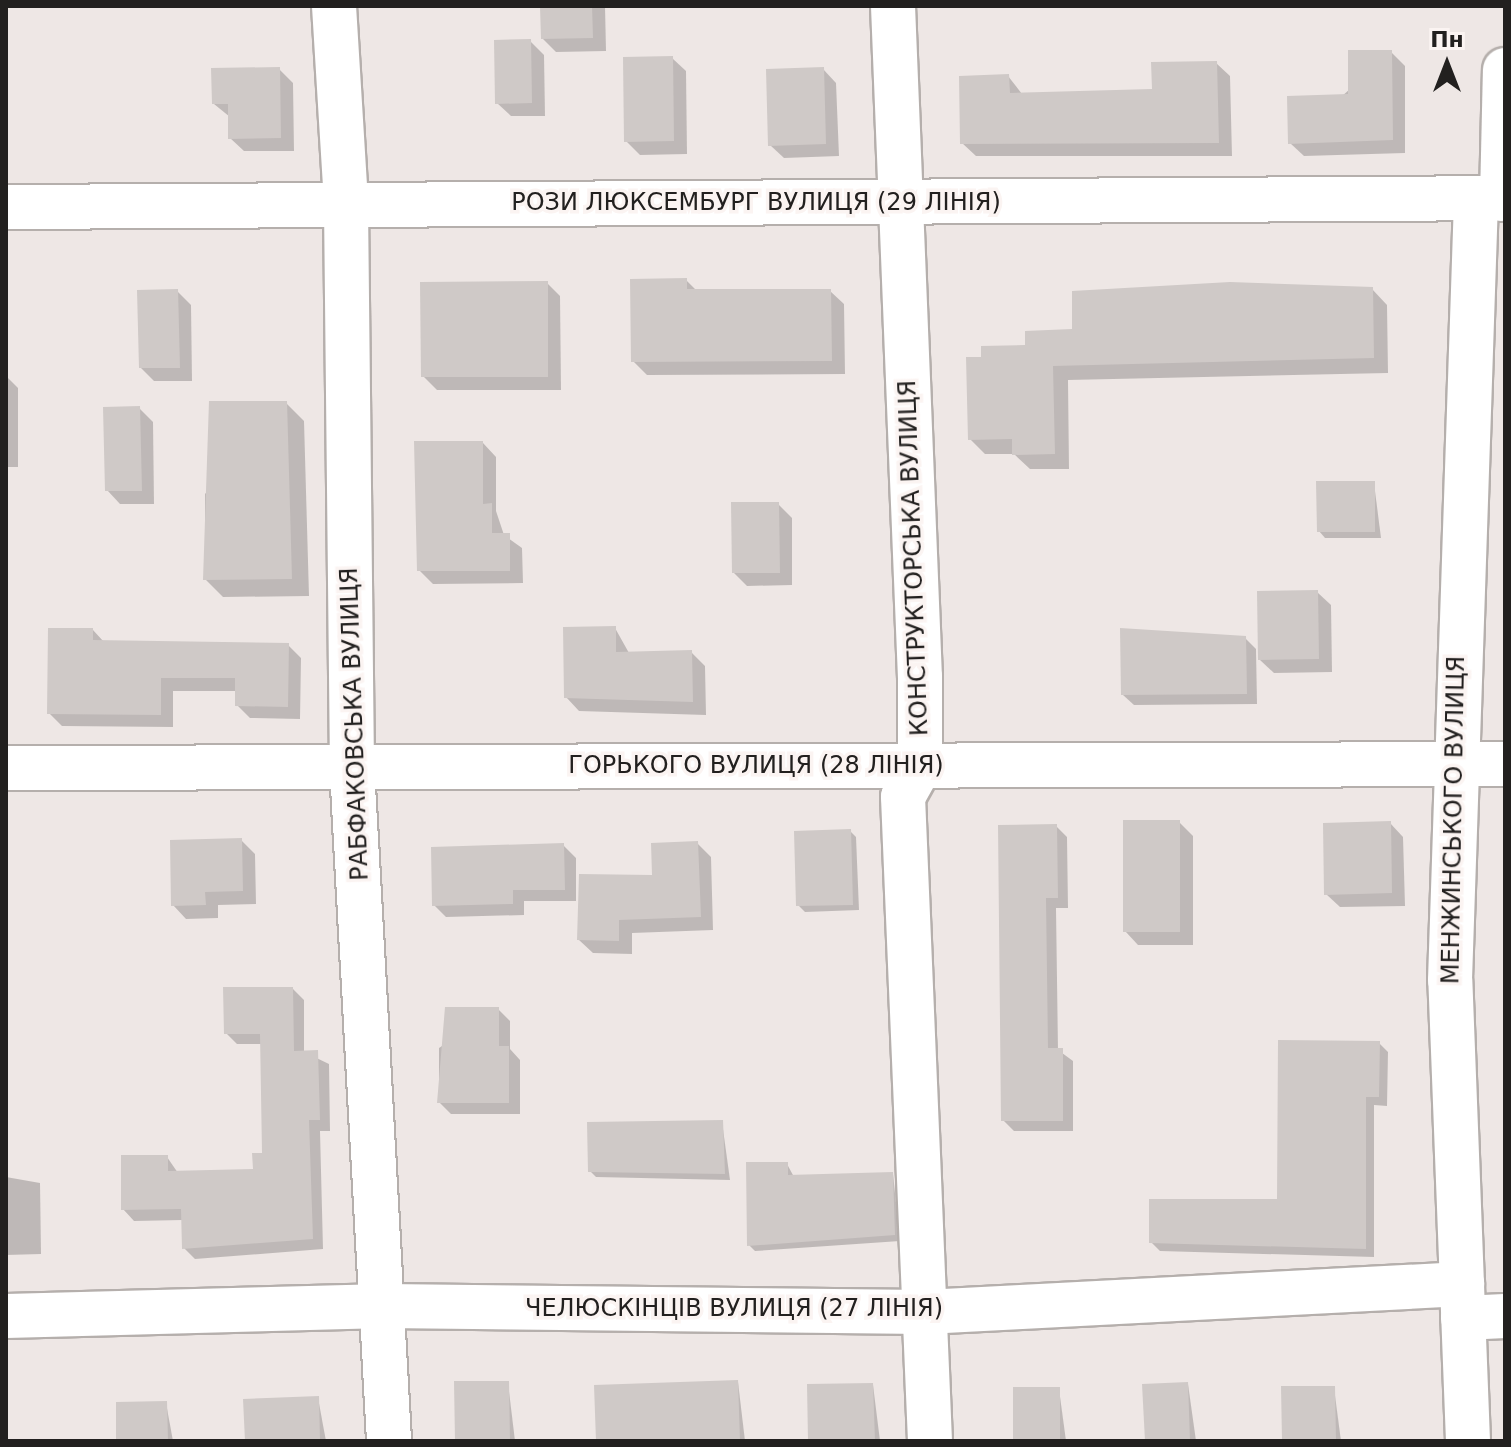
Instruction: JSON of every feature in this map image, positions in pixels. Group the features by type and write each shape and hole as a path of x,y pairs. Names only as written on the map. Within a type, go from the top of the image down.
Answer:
{"street":[{"name":"РАБФАКОВСЬКА ВУЛИЦЯ","path":"334,6 346,205 352,768 385,1306 389,1441"},
{"name":"КОНСТРУКТОРСЬКА ВУЛИЦЯ","path":"893,6 903,202 920,766 903,797 930,1441"},
{"name":"МЕНЖИНСЬКОГО ВУЛИЦЯ","path":"1468,1441 1477,1306 1450,980 1452,765 1505,70"},
{"name":"РОЗИ ЛЮКСЕМБУРГ ВУЛИЦЯ (29 ЛIНIЯ)","path":"6,207 1494,199"},
{"name":"ГОРЬКОГО ВУЛИЦЯ (28 ЛIНIЯ)","path":"6,768 1505,764"},
{"name":"ЧЕЛЮСКІНЦІВ ВУЛИЦЯ (27 ЛIНIЯ)","path":"6,1316 385,1306 925,1312 1477,1306"}],"building":[{"path":"540,6 592,6 593,38 541,39"},
{"path":"531,39 532,103 495,104 494,40"},
{"path":"1348,50 1392,50 1393,140 1288,144 1287,96 1348,94"},
{"path":"673,56 674,141 624,142 623,57"},
{"path":"1217,61 1219,143 960,144 959,76 1009,74 1010,93 1152,89 1151,62"},
{"path":"280,67 281,138 228,139 228,104 212,104 211,68"},
{"path":"824,67 826,144 768,146 766,69"},
{"path":"687,278 687,289 831,289 832,361 631,362 630,279"},
{"path":"548,281 548,377 421,377 420,282"},
{"path":"1230,282 1373,287 1374,358 1053,366 1055,454 1012,455 1012,439 968,440 966,357 981,357 981,346 1025,345 1025,331 1072,329 1072,291"},
{"path":"178,289 180,368 139,368 137,290"},
{"path":"209,401 287,401 292,579 203,580"},
{"path":"140,406 142,491 105,491 103,407"},
{"path":"414,441 483,441 483,504 492,503 492,533 510,533 510,571 417,571"},
{"path":"1316,481 1375,481 1375,532 1317,532"},
{"path":"731,502 779,502 780,573 732,573"},
{"path":"1318,590 1319,659 1258,660 1257,591"},
{"path":"616,626 616,652 692,650 693,702 564,698 563,627"},
{"path":"48,628 93,628 93,640 289,643 288,707 235,706 235,678 161,678 161,715 47,714"},
{"path":"1120,628 1246,636 1247,694 1121,695"},
{"path":"1123,820 1180,820 1180,932 1123,932"},
{"path":"1391,821 1392,893 1324,895 1323,823"},
{"path":"1057,824 1058,898 1046,898 1048,1048 1063,1048 1063,1121 1001,1121 998,825"},
{"path":"851,829 853,905 796,906 794,831"},
{"path":"242,838 243,891 205,892 206,905 171,906 170,840"},
{"path":"698,841 701,917 619,920 619,941 577,940 579,874 652,875 651,843"},
{"path":"564,843 565,890 513,890 513,904 432,906 431,847"},
{"path":"223,987 293,987 294,1051 318,1050 320,1120 309,1120 313,1239 182,1249 181,1209 121,1210 121,1155 168,1155 168,1171 253,1169 252,1153 262,1153 260,1034 224,1034"},
{"path":"445,1007 499,1007 499,1046 509,1046 509,1103 437,1103"},
{"path":"1278,1040 1380,1041 1379,1097 1366,1097 1366,1249 1149,1243 1149,1199 1277,1199"},
{"path":"723,1120 725,1174 588,1172 587,1122"},
{"path":"746,1162 788,1162 788,1175 893,1172 895,1235 747,1246"},
{"path":"738,1380 740,1441 596,1441 594,1385"},
{"path":"454,1381 509,1381 510,1441 455,1441"},
{"path":"1188,1382 1190,1441 1145,1441 1142,1384"},
{"path":"873,1383 875,1441 808,1441 807,1384"},
{"path":"1281,1386 1335,1386 1336,1441 1282,1441"},
{"path":"1013,1387 1060,1387 1060,1441 1013,1441"},
{"path":"319,1396 320,1441 245,1441 243,1399"},
{"path":"167,1401 168,1441 116,1441 116,1402"}]}
